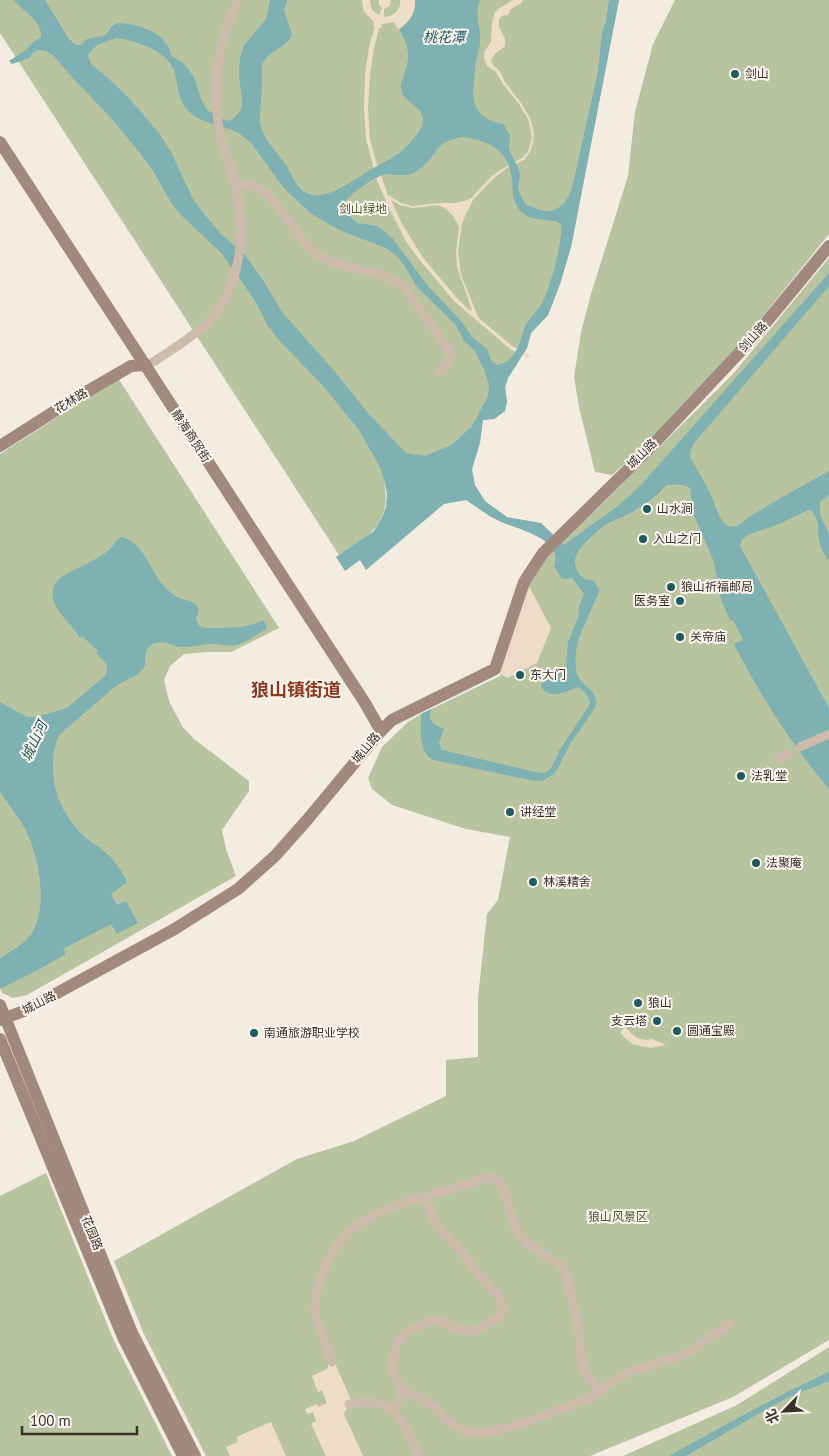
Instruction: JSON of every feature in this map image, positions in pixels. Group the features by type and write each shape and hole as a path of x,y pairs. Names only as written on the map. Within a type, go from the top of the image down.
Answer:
{"street":[{"path":"146,365 155,361 207,322 226,296 234,275 240,249 242,225 236,187 219,129 216,94 225,32 238,0"},
{"name":"静海商贸街","path":"0,142 359,694 380,730"},
{"path":"236,187 252,185 269,195 305,244 329,262 343,267 382,275 399,283 406,289 449,350 450,360 440,372"},
{"name":"剑山路","path":"671,424 754,337 829,246"},
{"name":"花林路","path":"0,446 69,402 131,366 146,365"},
{"name":"城山路","path":"3,1019 24,1011 173,930 238,889 274,856 307,820 380,730 392,720 495,669 524,582 542,553 648,450 671,424"},
{"path":"800,747 829,734"},
{"path":"777,759 789,754"},
{"name":"花园路","path":"0,1005 3,1019 132,1333 195,1456"},
{"name":"花园路","path":"0,1039 123,1337 183,1456"},
{"path":"332,1362 315,1314 315,1308 317,1290 328,1260 335,1248 358,1225 388,1208 493,1177 497,1180 507,1197 513,1224 517,1232 526,1243 558,1262 566,1272 577,1323 583,1367 600,1391"},
{"path":"427,1196 431,1213 438,1228 460,1250 488,1286 498,1295 502,1305 502,1310 497,1320 478,1330 464,1331 436,1320 422,1324 402,1336 396,1345 392,1366 403,1392 422,1398 456,1427 472,1433 481,1433 525,1423 591,1398 628,1372 687,1354 730,1323"},
{"path":"393,1411 403,1392"},
{"path":"349,1404 376,1402 393,1411 399,1417 419,1456"}],"green space":[{"name":"剑山绿地","path":"0,0 619,0 571,247 548,315 531,333 527,348 508,378 505,387 507,402 505,411 494,419 483,419 472,426 451,445 425,457 406,454 384,480 385,507 377,526 339,555 0,33"},
{"name":"剑山","path":"675,0 829,0 829,234 747,336 642,449 612,475 595,472 579,407 574,377 581,332 591,294 628,176 635,112 653,44"},
{"name":"狼山风景区","path":"829,258 829,1340 733,1397 590,1456 206,1456 144,1334 114,1261 297,1159 354,1141 446,1096 446,1060 478,1057 478,998 487,914 498,900 510,837 466,829 392,805 372,789 368,778 382,747 408,722 500,676 528,582 551,551 598,508 733,374"},
{"path":"118,378 279,628 231,652 184,654 170,666 164,680 169,701 182,726 194,739 249,781 249,791 222,830 226,849 236,876 27,995 13,998 2,993 0,987 0,454"},
{"path":"46,1173 114,1341 172,1456 0,1456 0,1196"},
{"path":"829,1347 829,1456 623,1456 737,1405"}],"shaded area":[{"path":"362,0 370,0 372,10 379,15 382,8 379,5 379,0 391,0 390,6 384,9 384,17 390,16 400,6 400,0 415,0 415,10 412,17 402,27 398,30 394,22 382,24 381,28 379,28 370,75 368,109 370,139 388,195 401,203 413,206 465,201 471,198 492,176 522,158 528,151 532,138 528,119 496,72 487,66 484,59 484,52 491,42 492,22 495,12 513,0 523,0 511,9 508,15 502,16 499,19 499,27 505,39 505,46 491,60 530,118 534,132 533,143 530,152 524,160 507,168 494,178 473,200 462,223 458,252 461,275 480,319 512,346 530,355 528,359 510,349 454,301 407,243 389,208 377,180 366,139 364,109 365,75 369,47 375,27 373,26 374,22 363,9","holes":["391,200 400,205 413,208 438,205 446,209 453,216 459,227 456,252 457,267 472,310 469,310 457,298 422,256 402,224"]},
{"path":"528,584 551,628 537,663 507,678 495,669"},
{"path":"625,1027 637,1038 652,1039 666,1045 650,1048 633,1044 620,1032"},
{"path":"334,1361 351,1400 344,1414 363,1456 326,1456 311,1424 316,1421 313,1412 307,1414 305,1409 317,1404 318,1407 327,1403 322,1390 318,1392 312,1376 328,1368 328,1364"},
{"path":"271,1422 286,1456 230,1456 226,1447 238,1442 236,1437"}],"water":[{"name":"桃花潭","path":"14,0 45,0 69,39 76,45 81,45 87,39 106,35 112,26 118,23 138,26 152,31 168,46 171,56 182,62 190,71 207,110 228,121 233,119 241,110 239,74 240,58 244,45 266,19 270,0 287,0 284,11 292,34 286,43 268,56 262,66 260,123 267,140 286,165 299,187 312,195 319,195 335,191 395,156 408,145 422,126 423,117 421,112 404,96 401,86 408,55 405,40 399,29 412,17 415,0 480,0 478,16 480,44 473,89 477,109 487,118 503,124 510,135 509,148 519,169 518,189 526,205 544,211 551,211 564,204 573,184 598,71 602,32 606,21 609,0 619,0 571,247 548,315 531,333 527,348 508,378 505,387 507,402 505,411 494,419 483,420 480,443 472,469 475,485 485,501 507,517 541,523 564,545 618,506 640,486 829,273 829,286 695,442 690,454 721,518 727,526 738,525 750,516 829,471 829,495 820,502 820,515 829,534 829,559 827,559 821,547 818,535 818,522 811,510 777,525 750,534 742,539 740,546 829,708 829,789 777,720 734,644 743,640 733,620 730,621 720,596 714,562 693,513 690,488 680,485 664,487 634,511 610,522 592,536 578,552 575,561 580,574 584,579 593,580 600,590 579,637 576,651 577,674 579,679 593,693 596,702 595,708 570,744 554,774 542,781 535,781 438,761 429,757 424,751 422,741 421,714 431,709 430,719 434,724 444,729 439,743 442,750 535,772 545,773 551,769 559,751 590,702 586,693 578,687 563,693 553,694 541,687 542,683 561,673 566,667 568,642 578,618 579,607 584,594 572,578 561,578 554,566 555,557 552,549 546,542 537,536 495,519 466,500 444,504 366,570 360,560 345,571 336,557 374,531 386,507 387,493 380,467 359,430 324,387 278,339 268,326 254,299 222,254 179,213 140,153 54,56 46,51 38,50 29,58 12,64 9,61 41,37 39,26","holes":["117,38 142,44 165,58 171,64 180,97 188,111 199,118 243,136 252,144 283,187 309,212 332,226 386,248 397,256 417,287 455,324 464,341 475,351 489,384 488,396 472,426 451,445 425,456 406,453 368,413 336,373 282,312 245,255 221,234 193,199 171,152 159,133 128,97 91,64 88,56 90,52 100,44","463,137 491,145 503,156 511,172 514,200 520,211 532,218 558,222 561,225 558,253 545,298 525,327 513,356 504,363 497,365 491,360 487,349 473,338 461,321 428,286 393,239 378,226 358,223 351,218 344,208 345,201 371,181 388,174 407,175 413,173 425,165 436,150 445,142"]},
{"name":"城山河","path":"122,537 136,545 159,580 169,591 197,606 198,613 196,619 199,626 205,628 235,627 263,620 267,628 240,644 233,645 211,644 177,647 161,642 152,644 145,655 146,665 138,674 116,686 59,735 54,751 53,769 55,787 61,805 71,821 86,838 110,857 121,871 127,882 111,894 117,905 126,901 138,923 117,934 111,924 63,949 66,954 0,989 0,958 28,938 35,927 41,898 38,866 34,850 21,821 0,790 0,702 27,717 36,717 67,708 104,677 107,667 96,653 98,651 82,636 80,638 61,614 54,601 53,592 59,579 102,555"},
{"path":"829,1372 829,1381 791,1396 686,1456 669,1456 768,1402"}],"place":[{"name":"剑山","path":"735,74"},
{"name":"山水涧","path":"647,509"},
{"name":"入山之门","path":"643,539"},
{"name":"狼山祈福邮局","path":"671,587"},
{"name":"医务室","path":"680,601"},
{"name":"关帝庙","path":"680,637"},
{"name":"东大门","path":"520,675"},
{"name":"法乳堂","path":"741,776"},
{"name":"讲经堂","path":"510,812"},
{"name":"法聚庵","path":"756,863"},
{"name":"林溪精舍","path":"533,882"},
{"name":"狼山","path":"638,1003"},
{"name":"支云塔","path":"657,1021"},
{"name":"圆通宝殿","path":"677,1031"},
{"name":"南通旅游职业学校","path":"254,1033"}],"district":[{"name":"狼山镇街道","path":"296,690"}]}
